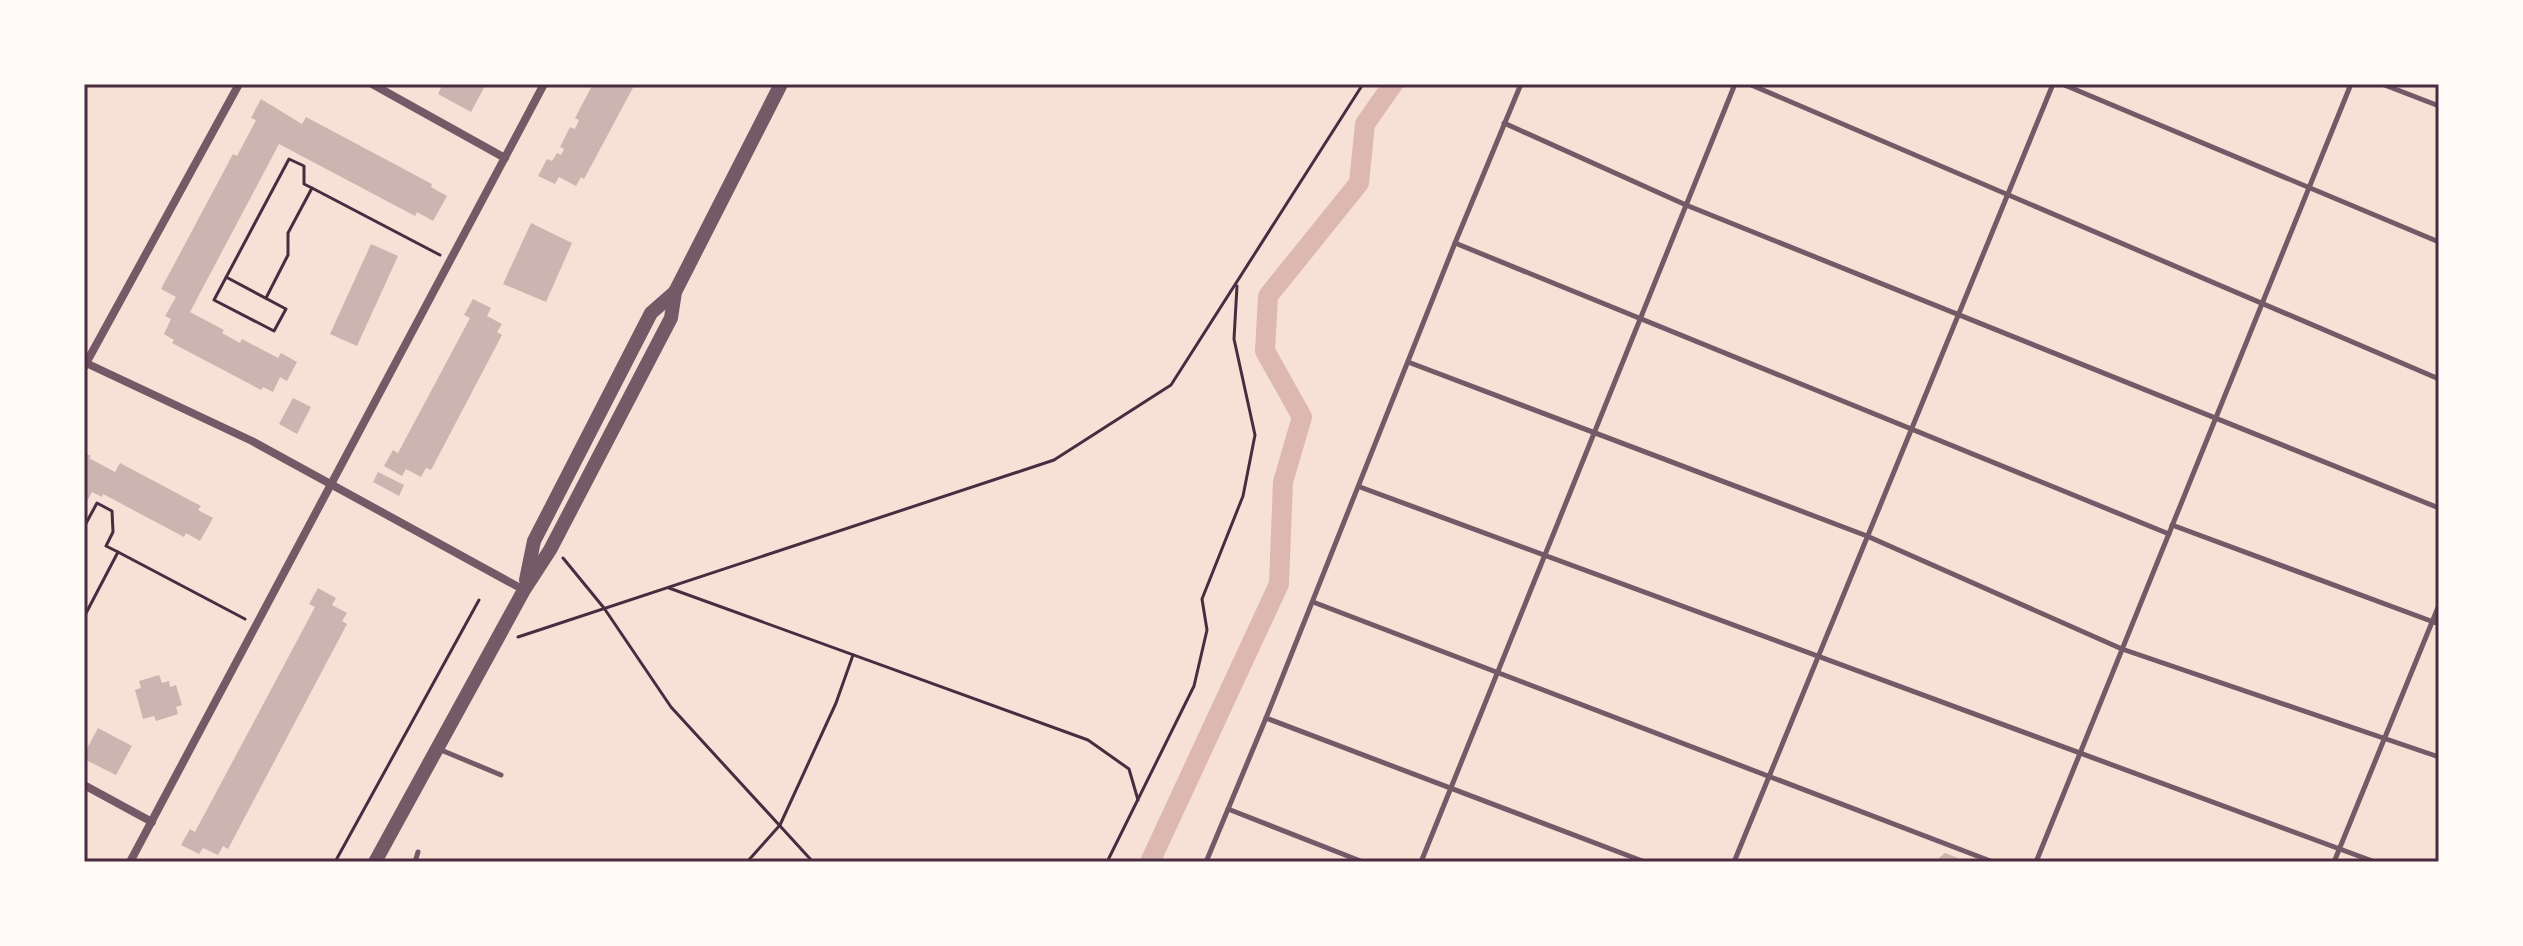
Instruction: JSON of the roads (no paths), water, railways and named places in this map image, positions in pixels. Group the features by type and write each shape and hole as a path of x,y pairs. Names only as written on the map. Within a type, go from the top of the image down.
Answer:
{"street":[{"path":"239,84 85,365 252,441 524,590"},
{"path":"372,84 505,158"},
{"path":"130,862 544,84"},
{"path":"375,862 524,590 550,550 671,318 675,292 781,84"},
{"path":"84,785 152,822"}],"lane":[{"path":"1206,862 1521,84"},
{"path":"1421,862 1735,84"},
{"path":"1749,84 2439,379"},
{"path":"1734,862 2053,84"},
{"path":"2062,84 2439,242"},
{"path":"2036,862 2351,84"},
{"path":"2382,84 2439,106"},
{"path":"1504,123 1686,205 2439,508"},
{"path":"1455,243 2169,534"},
{"path":"1408,362 1867,536 2122,649 2439,757"},
{"path":"1360,487 2375,862"},
{"path":"2172,525 2436,622"},
{"path":"1313,602 1993,862"},
{"path":"2334,862 2436,622 2439,605"},
{"path":"1266,718 1645,862"},
{"path":"436,748 501,775"},
{"path":"1228,809 1363,862"},
{"path":"415,862 418,852"}],"waterway":[{"path":"1150,862 1279,584 1283,482 1302,417 1265,351 1268,296 1359,183 1365,124 1393,84"}]}
